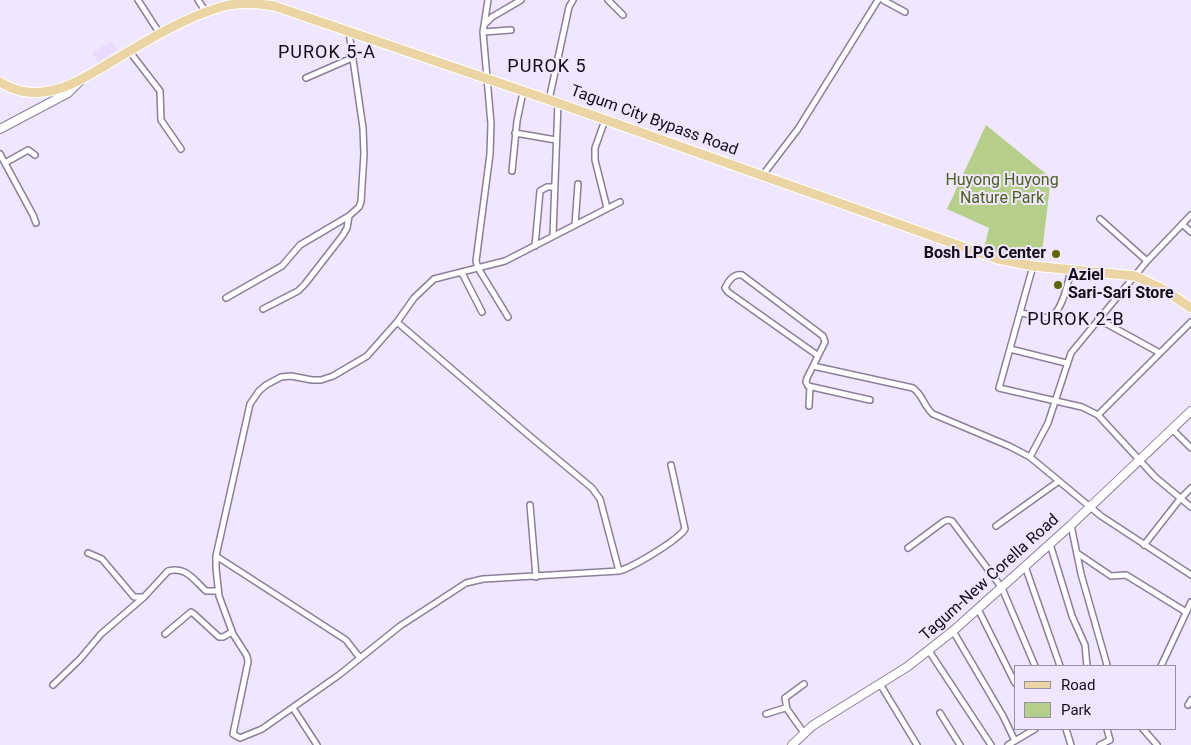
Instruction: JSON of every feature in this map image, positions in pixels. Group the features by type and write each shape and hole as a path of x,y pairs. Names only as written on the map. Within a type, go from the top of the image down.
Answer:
{"main road":[{"name":"Tagum City Bypass Road","path":"0,82 15,89 34,93 56,90 82,78 193,17 234,5 261,4 287,10 553,101 983,254 1034,266 1135,276 1163,289 1191,308"},
{"path":"0,129 68,93 82,78"},
{"name":"Tagum-New Corella Road","path":"792,745 821,720 929,652 1071,525 1191,411"}],"street":[{"path":"138,0 160,35"},
{"path":"198,0 206,13"},
{"path":"488,0 483,32 491,124 490,154 476,258 478,268 508,317"},
{"path":"485,24 492,17 521,0"},
{"path":"553,236 556,140 553,101 569,7 573,0"},
{"path":"608,0 623,15"},
{"path":"762,176 798,129 878,0"},
{"path":"883,0 905,12"},
{"path":"483,32 511,30"},
{"path":"226,298 282,266 300,245 349,216 359,207 361,202 364,154 363,128 349,32"},
{"path":"130,52 160,91 161,120 181,149"},
{"path":"306,78 352,58"},
{"path":"512,171 515,133 523,92"},
{"path":"605,120 595,148 595,160 607,208"},
{"path":"515,133 556,140"},
{"path":"5,163 28,150 35,155"},
{"path":"0,154 36,223"},
{"path":"575,225 578,184"},
{"path":"535,246 540,191 547,187 554,188"},
{"path":"620,202 505,261 462,273 440,276 428,284 414,298 397,322 367,356 333,376 321,380 291,376 281,377 266,385 254,397 250,404 216,556 218,591 232,632 247,656 248,662 233,732 235,736 240,738 259,731 339,675 400,626 466,583 483,578 619,571 636,564 684,530 685,525 670,465"},
{"path":"1030,457 1048,423 1056,402 1066,363 1076,346 1147,261 1191,215"},
{"path":"263,309 298,291 305,284 344,236 349,216"},
{"path":"1100,219 1147,261"},
{"path":"1182,224 1191,232"},
{"path":"1034,266 999,388 1082,407 1098,415 1155,477 1191,507"},
{"path":"1021,313 1047,318 1053,316 1062,302 1071,270"},
{"path":"462,273 482,312"},
{"path":"817,355 728,292 725,288 727,284 734,276 742,275 815,328 825,339 806,382 810,387 870,400"},
{"path":"1098,320 1160,353"},
{"path":"397,322 592,488 600,499 619,571"},
{"path":"1098,415 1191,322"},
{"path":"1010,349 1066,363"},
{"path":"813,366 914,388 920,393 929,411 933,414 1009,446 1030,457 1090,507 1191,575"},
{"path":"808,406 810,387"},
{"path":"1172,430 1191,448"},
{"path":"996,526 1059,481"},
{"path":"1144,545 1191,488"},
{"path":"530,505 536,576"},
{"path":"908,548 943,522 950,520 956,524 1002,588 1035,665"},
{"path":"1071,525 1081,574 1107,665"},
{"path":"1050,544 1072,616 1085,645 1087,665"},
{"path":"88,553 102,559 134,597 144,597"},
{"path":"1076,553 1105,574 1114,577 1126,575 1186,612"},
{"path":"216,556 346,640 360,658"},
{"path":"1025,566 1060,665"},
{"path":"53,685 80,659 101,634 144,597 170,570 181,570 192,576 206,591 218,591"},
{"path":"1161,665 1191,602"},
{"path":"978,609 1014,680"},
{"path":"164,634 191,612 219,637 232,632"},
{"path":"953,631 1003,716 1015,741"},
{"path":"929,652 992,745"},
{"path":"804,684 785,698 787,709 804,733"},
{"path":"880,684 917,745"},
{"path":"292,708 317,745"},
{"path":"766,714 787,709"},
{"path":"940,713 960,745"},
{"path":"1008,745 1033,730"},
{"path":"1066,730 1071,745"},
{"path":"1100,745 1110,740 1108,730"},
{"path":"1144,730 1157,745"}],"shaded area":[{"path":"111,41 117,50 98,62 92,53"}],"green space":[{"name":"Huyong Huyong Nature Park","path":"986,125 1051,178 1041,260 1000,254 984,249 989,228 947,209"}],"place":[{"name":"Bosh LPG Center","path":"1056,254"},
{"name":"Aziel Sari-Sari Store","path":"1058,285"}],"district":[{"name":"PUROK 5-A","path":"327,53"},
{"name":"PUROK 5","path":"547,67"},
{"name":"PUROK 2-B","path":"1076,320"}]}
